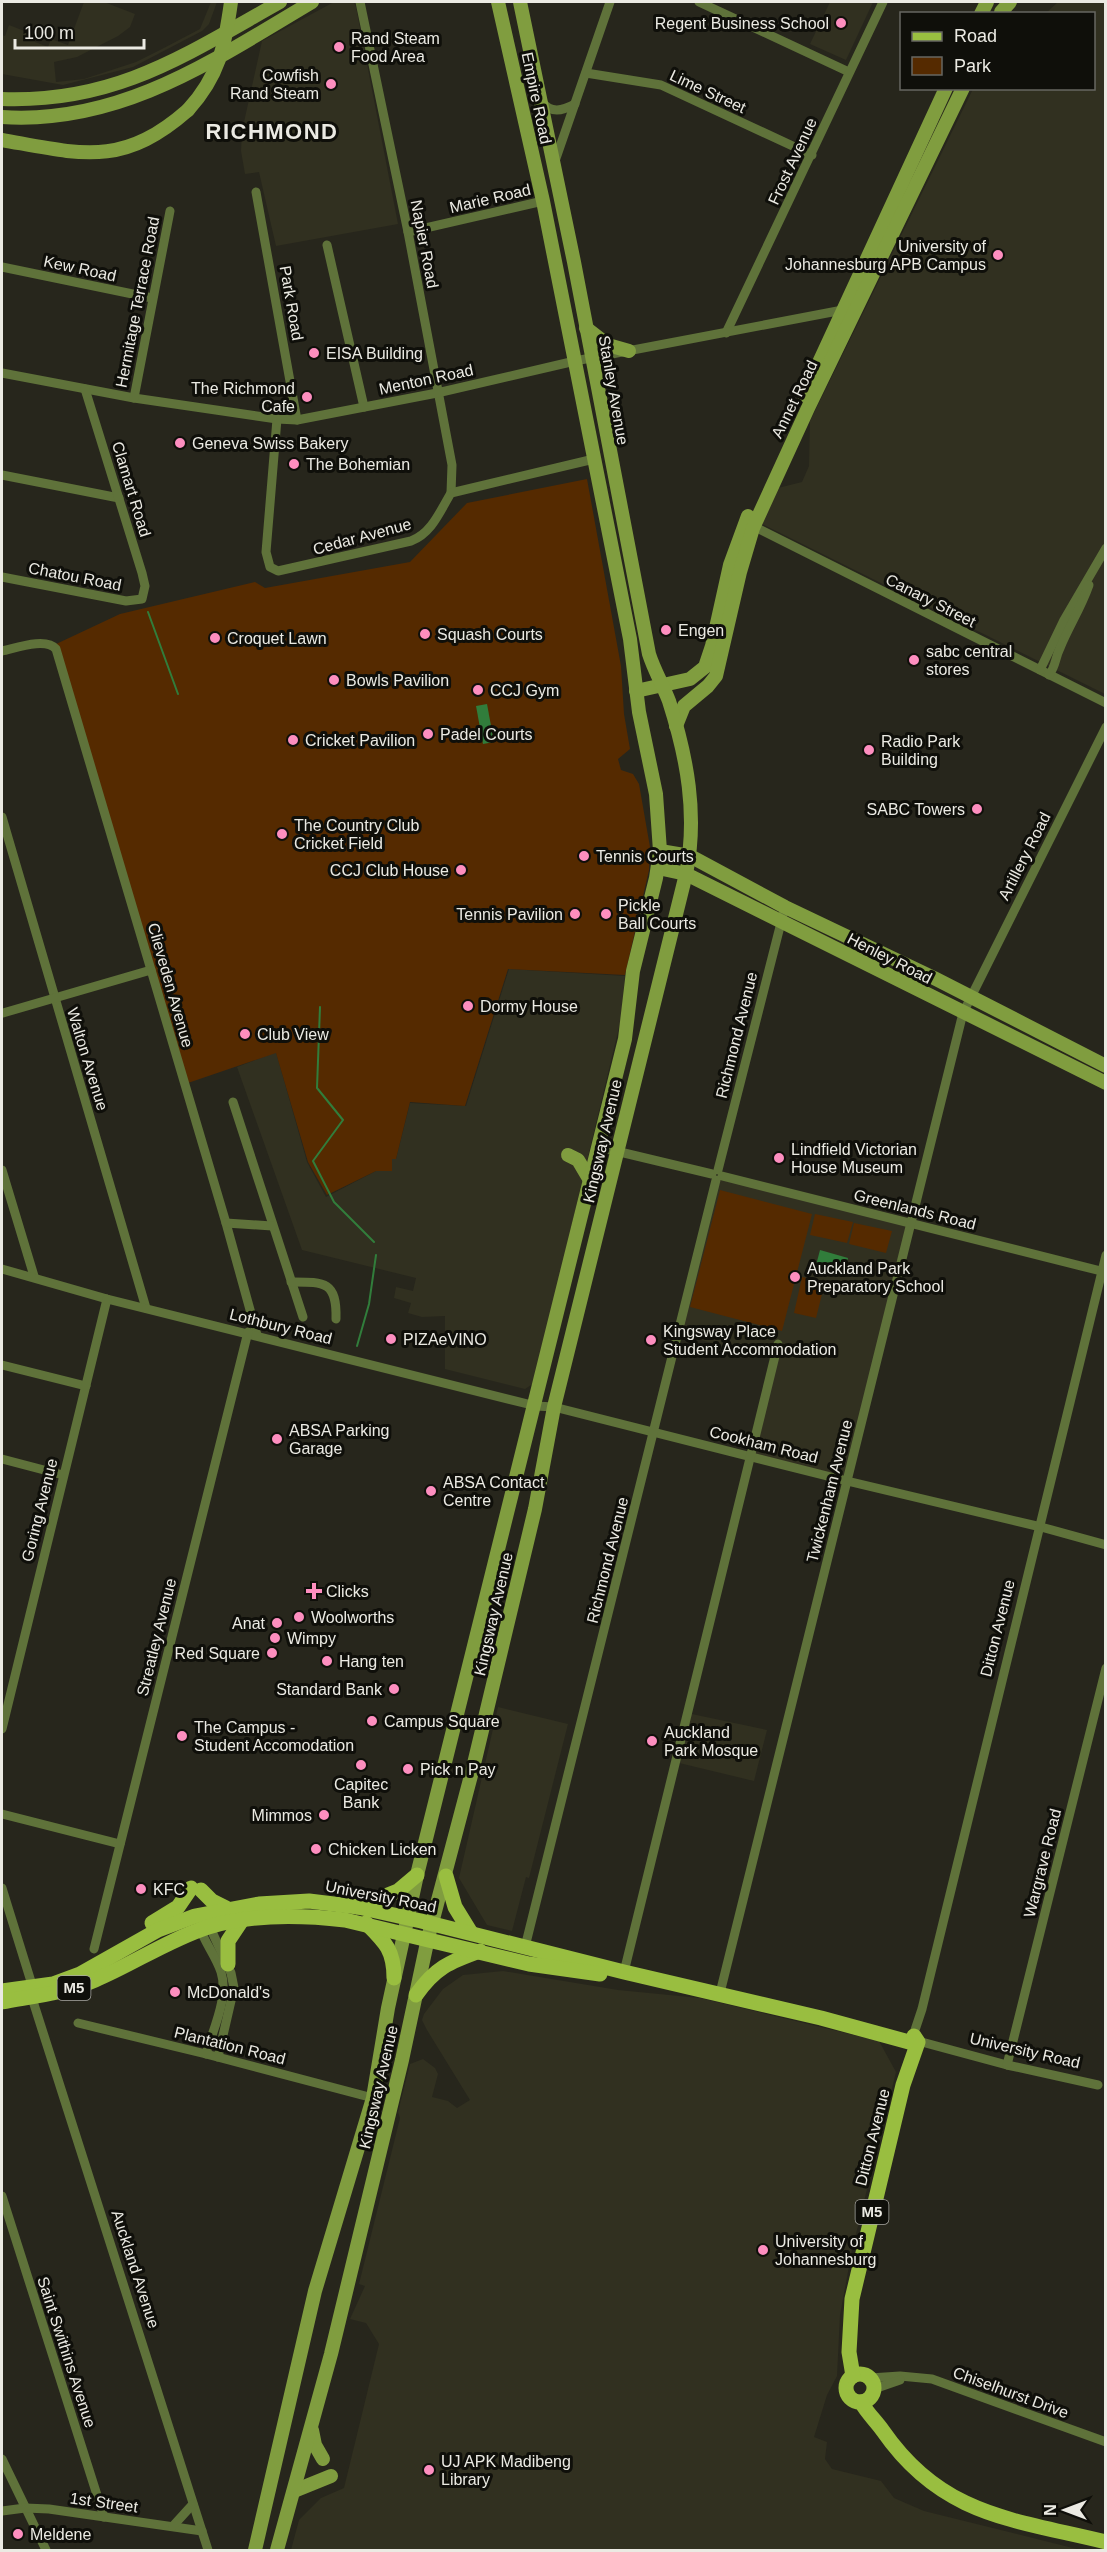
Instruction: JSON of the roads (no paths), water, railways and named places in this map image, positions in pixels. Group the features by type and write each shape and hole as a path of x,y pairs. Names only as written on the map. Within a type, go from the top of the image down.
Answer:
{"main road":[{"path":"2,140 88,153 120,151 154,137 188,110 201,96 217,70 222,55 231,2"},
{"path":"2,99 30,100 90,92 156,70 280,2"},
{"path":"2,117 47,117 81,112 153,91 312,2"},
{"name":"Empire Road","path":"498,2 543,201"},
{"name":"Empire Road","path":"520,2 554,165"},
{"name":"Annet Road","path":"636,691 662,683 690,679 700,672 708,661 730,565 850,309 945,90"},
{"name":"Annet Road","path":"850,309 962,90"},
{"name":"Stanley Avenue","path":"554,165 649,654 662,683"},
{"name":"Stanley Avenue","path":"543,201 630,639 636,691"},
{"path":"586,328 608,345 629,351"},
{"name":"Annet Road","path":"675,726 684,706 708,686 718,670 750,524"},
{"name":"Kingsway Avenue","path":"278,2550 312,2427 430,1931 446,1876 535,1509 554,1407 690,856 692,798 662,683"},
{"name":"Kingsway Avenue","path":"255,2550 315,2291 374,2098 394,1978 417,1875 504,1519 536,1406 625,1039 633,971 660,851 656,794 636,691"},
{"name":"Henley Road","path":"660,851 690,856 783,914 963,1013 1106,1083"},
{"name":"Henley Road","path":"658,868 686,874 783,914 970,998 1106,1066"},
{"path":"568,1155 578,1160 591,1182"},
{"path":"358,1907 398,1891 417,1875"},
{"path":"446,1876 455,1907 471,1933"},
{"path":"130,1946 138,1932 171,1912 196,1889 226,1908"},
{"name":"University Road","path":"2,1991 32,1993 66,1991 95,1980 226,1908 303,1901 358,1907 406,1925 430,1931 480,1951 570,1971 657,1980"},
{"name":"University Road","path":"2,2002 80,1974 175,1922 297,1917 406,1925"},
{"path":"228,1964 228,1941 242,1920"},
{"path":"366,1923 385,1943 392,1955 394,1978"},
{"name":"University Road","path":"430,1931 471,1933 914,2041"},
{"path":"416,1995 442,1966 480,1951"},
{"name":"Ditton Avenue","path":"865,2386 849,2352 851,2308 914,2041"},
{"path":"865,2386 881,2428 913,2468 954,2499 992,2514 1106,2542"},
{"path":"312,2427 315,2445 323,2459"},
{"path":"294,2491 331,2476"}],"street":[{"name":"Napier Road","path":"360,2 408,232 452,465 451,493"},
{"path":"554,165 610,2"},
{"path":"699,2 849,72"},
{"name":"Frost Avenue","path":"726,333 883,2"},
{"name":"Lime Street","path":"586,74 661,85 812,155"},
{"path":"539,98 547,108 555,111 564,110 575,104"},
{"name":"Park Road","path":"256,192 262,214 297,420"},
{"name":"Marie Road","path":"408,232 543,201"},
{"name":"Hermitage Terrace Road","path":"134,398 170,211"},
{"path":"327,245 364,407"},
{"name":"Kew Road","path":"2,267 152,298"},
{"name":"Menton Road","path":"2,374 134,398 297,420 437,393 575,361 850,309"},
{"name":"Clamart Road","path":"85,389 142,573 145,586 142,599"},
{"name":"Cedar Avenue","path":"277,419 266,552 270,567 278,571 420,537 430,528 451,493"},
{"path":"451,493 594,459"},
{"path":"2,475 119,498"},
{"name":"Canary Street","path":"750,524 1106,703"},
{"path":"1040,670 1064,620 1106,548"},
{"path":"1049,675 1081,608 1092,574"},
{"name":"Chatou Road","path":"2,577 126,601 142,599"},
{"name":"Clieveden Avenue","path":"2,651 45,643 54,645 226,1223 252,1334"},
{"name":"Artillery Road","path":"970,998 1106,727"},
{"name":"Walton Avenue","path":"2,817 146,1308"},
{"name":"Richmond Avenue","path":"525,1947 783,914"},
{"path":"3,1013 151,970"},
{"name":"Twickenham Avenue","path":"720,1993 910,1223 963,1013 970,998"},
{"path":"233,1102 303,1317"},
{"name":"Greenlands Road","path":"599,1147 1101,1271"},
{"path":"2,1170 33,1276"},
{"path":"226,1223 272,1226"},
{"name":"Ditton Avenue","path":"914,2041 1106,1255"},
{"name":"Lothbury Road","path":"2,1269 107,1299 536,1406 554,1407"},
{"path":"291,1282 317,1282 327,1286 337,1301 336,1319"},
{"name":"Goring Avenue","path":"2,1729 107,1299"},
{"name":"Streatley Avenue","path":"94,1949 252,1334"},
{"path":"624,1972 778,1344"},
{"path":"2,1365 86,1386"},
{"name":"Cookham Road","path":"554,1407 1106,1545"},
{"path":"2,1459 63,1475"},
{"name":"Wargrave Road","path":"1007,2065 1106,1668"},
{"path":"2,1814 120,1844"},
{"name":"Auckland Avenue","path":"2,1888 32,1993 208,2550"},
{"path":"202,1921 228,1964 233,1978 234,1995 218,2057"},
{"path":"202,1921 220,1968 224,1993 206,2054"},
{"name":"Plantation Road","path":"78,2023 374,2098"},
{"name":"University Road","path":"914,2041 1098,2085"},
{"name":"Saint Swithins Avenue","path":"2,2196 104,2517"},
{"name":"Chiselhurst Drive","path":"865,2386 905,2377 932,2379 1106,2442"},
{"path":"2,2459 46,2550"},
{"path":"173,2526 193,2504"},
{"name":"1st Street","path":"2,2511 25,2508 49,2509 202,2530"}],"waterway":[{"path":"148,612 178,694"},
{"path":"320,1007 317,1088 343,1120 313,1161 334,1202 374,1242"},
{"path":"357,1346 369,1304 376,1255"}],"place":[{"name":"Regent Business School","path":"841,23"},
{"name":"Rand Steam Food Area","path":"339,47"},
{"name":"Cowfish Rand Steam","path":"331,84"},
{"name":"University of Johannesburg APB Campus","path":"998,255"},
{"name":"EISA Building","path":"314,353"},
{"name":"The Richmond Cafe","path":"307,397"},
{"name":"Geneva Swiss Bakery","path":"180,443"},
{"name":"The Bohemian","path":"294,464"},
{"name":"Engen","path":"666,630"},
{"name":"Squash Courts","path":"425,634"},
{"name":"Croquet Lawn","path":"215,638"},
{"name":"sabc central stores","path":"914,660"},
{"name":"Bowls Pavilion","path":"334,680"},
{"name":"CCJ Gym","path":"478,690"},
{"name":"Padel Courts","path":"428,734"},
{"name":"Cricket Pavilion","path":"293,740"},
{"name":"Radio Park Building","path":"869,750"},
{"name":"SABC Towers","path":"977,809"},
{"name":"The Country Club Cricket Field","path":"282,834"},
{"name":"Tennis Courts","path":"584,856"},
{"name":"CCJ Club House","path":"461,870"},
{"name":"Tennis Pavilion","path":"575,914"},
{"name":"Pickle Ball Courts","path":"606,914"},
{"name":"Dormy House","path":"468,1006"},
{"name":"Club View","path":"245,1034"},
{"name":"Lindfield Victorian House Museum","path":"779,1158"},
{"name":"Auckland Park Preparatory School","path":"795,1277"},
{"name":"PIZAeVINO","path":"391,1339"},
{"name":"Kingsway Place Student Accommodation","path":"651,1340"},
{"name":"ABSA Parking Garage","path":"277,1439"},
{"name":"ABSA Contact Centre","path":"431,1491"},
{"name":"Clicks","path":"314,1591"},
{"name":"Woolworths","path":"299,1617"},
{"name":"Anat","path":"277,1623"},
{"name":"Wimpy","path":"275,1638"},
{"name":"Red Square","path":"272,1653"},
{"name":"Hang ten","path":"327,1661"},
{"name":"Standard Bank","path":"394,1689"},
{"name":"Campus Square","path":"372,1721"},
{"name":"The Campus - Student Accomodation","path":"182,1736"},
{"name":"Auckland Park Mosque","path":"652,1741"},
{"name":"Capitec Bank","path":"361,1765"},
{"name":"Pick n Pay","path":"408,1769"},
{"name":"Mimmos","path":"324,1815"},
{"name":"Chicken Licken","path":"316,1849"},
{"name":"KFC","path":"141,1889"},
{"name":"McDonald's","path":"175,1992"},
{"name":"University of Johannesburg","path":"763,2250"},
{"name":"UJ APK Madibeng Library","path":"429,2470"},
{"name":"Meldene","path":"18,2534"}],"district":[{"name":"RICHMOND","path":"272,131"}]}
